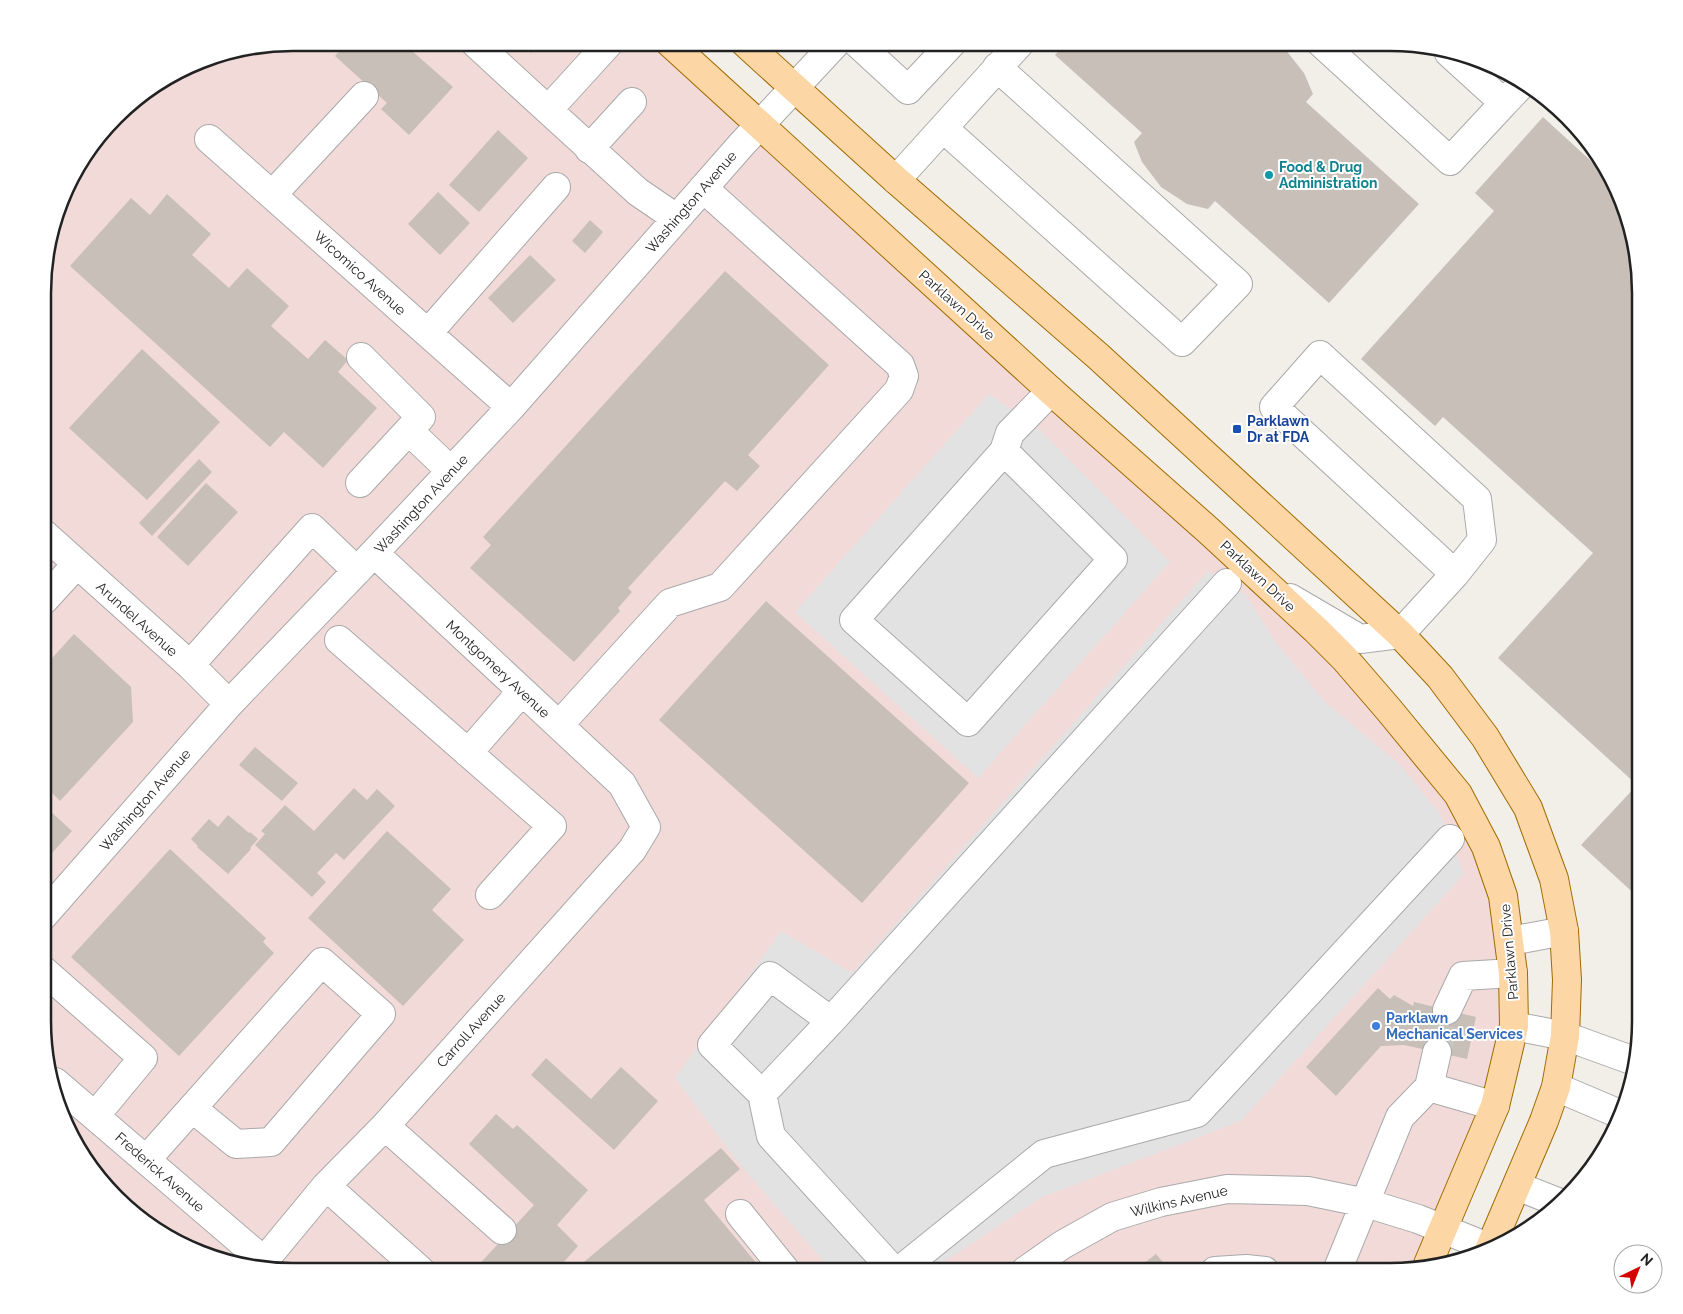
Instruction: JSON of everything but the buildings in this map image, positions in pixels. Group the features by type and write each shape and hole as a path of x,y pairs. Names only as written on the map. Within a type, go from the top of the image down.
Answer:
{"main road":[{"name":"Parklawn Drive","path":"679,51 1051,391 1209,530 1267,584 1345,659 1421,747 1458,794 1486,847 1503,896 1513,973 1514,1026 1495,1106 1430,1259"},
{"path":"754,51 896,180 1099,357 1400,634 1440,677 1485,737 1528,808 1554,879 1564,931 1567,980 1565,1036 1556,1086 1544,1121 1494,1239"}],"street":[{"path":"484,51 638,192 676,218"},
{"path":"548,110 602,51"},
{"name":"Washington Avenue","path":"51,907 229,704 366,562 511,406 676,218 829,51"},
{"path":"866,51 908,90 945,51"},
{"path":"896,180 1012,51"},
{"path":"1330,51 1450,161 1513,94 1466,64"},
{"path":"943,128 1182,342 1238,284 997,67"},
{"path":"272,195 364,96"},
{"path":"589,149 632,102"},
{"name":"Wicomico Avenue","path":"210,139 511,406"},
{"path":"428,333 556,188"},
{"path":"558,725 670,603 720,587 898,390 904,376 900,365 703,188"},
{"path":"1267,584 1360,639 1400,634 1455,574 1482,540 1477,499 1320,355 1274,407 1455,574"},
{"path":"360,483 421,417 361,357"},
{"path":"1004,451 1113,560 968,722 854,620 1004,451 1010,433 1051,391"},
{"path":"409,430 451,471"},
{"name":"Montgomery Avenue","path":"190,665 312,528 366,562 522,691 622,784"},
{"name":"Arundel Avenue","path":"51,540 190,665 229,704"},
{"path":"51,592 77,564"},
{"path":"762,1094 831,1021 1227,583"},
{"path":"339,640 552,826 490,895"},
{"path":"468,753 522,691"},
{"name":"Carroll Avenue","path":"264,1261 326,1186 385,1126 632,850 646,827 622,784"},
{"path":"909,1263 1044,1154 1197,1113 1450,839"},
{"path":"1510,941 1564,931"},
{"path":"146,1160 192,1108 322,962 381,1014 272,1142 236,1144 192,1108"},
{"path":"1447,1010 1462,976 1513,973"},
{"path":"831,1021 770,976 712,1045 762,1094 771,1136 887,1263"},
{"path":"51,977 143,1058 95,1116"},
{"path":"1514,1026 1565,1036 1629,1059"},
{"path":"1341,1263 1400,1117 1429,1087 1437,1052"},
{"path":"1556,1086 1614,1111"},
{"name":"Frederick Avenue","path":"61,1087 258,1260"},
{"path":"1429,1087 1495,1106"},
{"path":"385,1126 502,1230"},
{"path":"326,1186 412,1263"},
{"path":"1517,1186 1552,1200"},
{"name":"Wilkins Avenue","path":"1041,1263 1062,1245 1112,1217 1161,1202 1226,1189 1308,1190 1366,1203 1443,1228 1480,1245"},
{"path":"740,1214 780,1263"}],"shaded area":[{"path":"294,51 678,51 1316,630 1486,847 1514,1026 1430,1259 1421,1261 1389,1263 294,1263 262,1261 216,1250 172,1230 146,1213 122,1192 92,1155 76,1128 64,1098 53,1052 51,1020 51,294 53,262 64,216 84,172 111,134 146,101 186,76 216,64 246,56"},
{"path":"989,394 1039,429 1170,562 978,778 795,612"},
{"path":"1208,571 1246,595 1274,640 1324,701 1401,766 1440,814 1464,874 1241,1121 1042,1197 942,1263 825,1263 737,1161 675,1078 781,931 852,973"}],"tunnel":[{"path":"1437,1052 1447,1010"}],"place":[{"name":"Food & Drug Administration","path":"1269,175"},
{"name":"Parklawn Dr at FDA","path":"1237,429"},
{"name":"Parklawn Mechanical Services","path":"1376,1026"}]}
